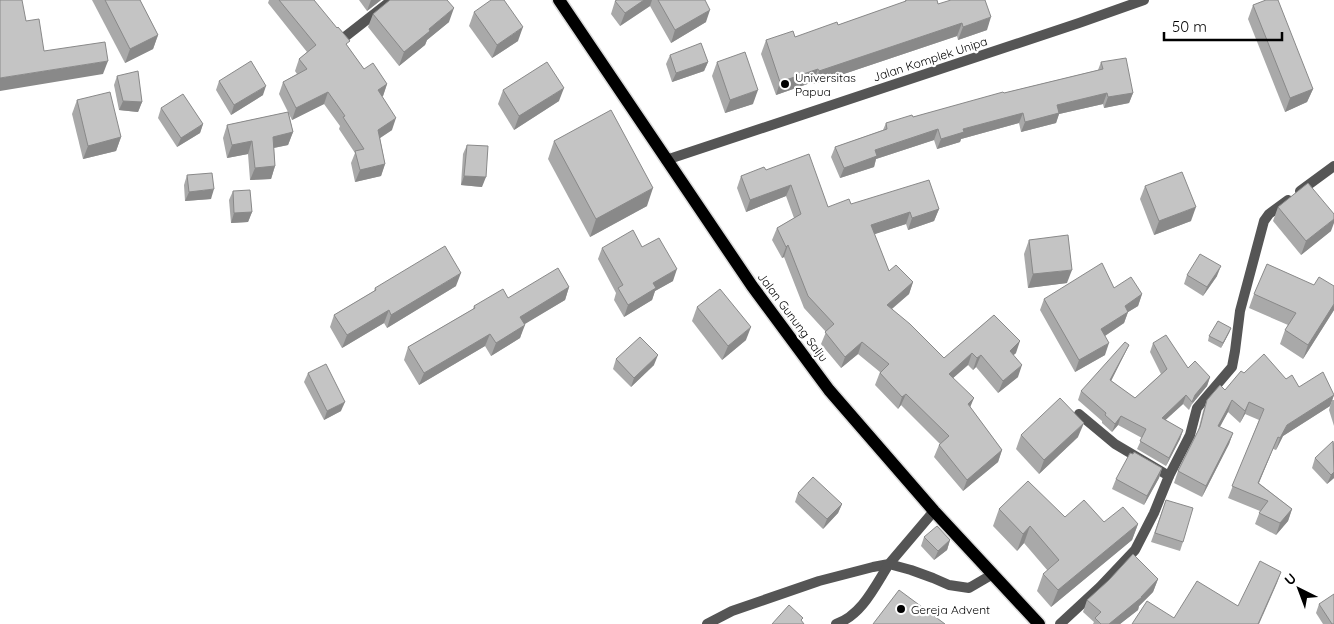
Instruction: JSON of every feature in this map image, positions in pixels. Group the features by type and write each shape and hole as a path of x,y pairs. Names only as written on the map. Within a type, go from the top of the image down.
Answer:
{"main road":[{"name":"Jalan Gunung Salju","path":"559,0 752,286 829,390 934,511 1040,624"}],"street":[{"path":"346,36 392,0"},
{"name":"Jalan Komplek Unipa","path":"666,160 1144,0"},
{"path":"1060,624 1100,587 1135,550 1190,435 1198,408 1232,367 1240,311 1264,221 1269,214 1334,166"},
{"path":"1079,414 1115,444 1170,476"},
{"path":"836,624 846,621 860,608 888,564 934,511"},
{"path":"707,624 732,612 819,581 888,564 911,570 949,585 969,588 993,574"}],"building":[{"path":"0,0 22,0 26,21 39,19 44,51 105,42 108,61 0,78"},
{"path":"105,0 140,0 158,35 130,49"},
{"path":"279,0 314,0 350,41 346,44 364,69 373,63 387,84 378,90 396,118 378,130 385,164 360,170 355,151 364,149 343,117 345,116 328,92 296,108 283,82 307,69 299,59 316,45"},
{"path":"390,0 447,0 454,8 404,52 373,14"},
{"path":"491,0 504,0 523,27 497,45 474,12"},
{"path":"644,0 625,13 615,1"},
{"path":"658,0 705,0 710,10 675,30"},
{"path":"906,0 937,0 938,4 951,0 985,0 991,17 963,27 962,23 819,71 818,69 780,82 766,40 793,31 795,37 837,22 838,25"},
{"path":"1266,0 1278,0 1313,89 1290,98 1253,5"},
{"path":"701,43 708,62 676,73 670,55"},
{"path":"745,52 758,90 730,100 717,62"},
{"path":"1126,58 1133,93 1108,97 1107,93 1057,105 1059,113 1025,122 1023,113 963,129 964,132 941,139 938,129 875,150 877,156 844,168 835,147 887,129 886,123 912,115 913,117 1003,92 1103,69 1101,62"},
{"path":"251,61 266,86 234,105 219,81"},
{"path":"547,62 564,88 519,116 503,90"},
{"path":"138,71 142,102 123,101 117,76"},
{"path":"110,92 121,137 88,146 77,100"},
{"path":"183,94 203,124 181,138 161,108"},
{"path":"611,110 653,188 596,219 554,141"},
{"path":"288,112 293,132 273,137 275,166 255,168 252,141 232,145 227,125"},
{"path":"467,145 488,146 486,177 464,176"},
{"path":"809,154 828,207 849,199 851,204 929,180 939,209 912,218 910,212 871,225 889,271 896,265 913,282 887,305 910,324 944,358 994,315 1020,341 1010,351 1022,365 1003,381 981,355 977,358 972,353 949,374 974,398 968,404 1002,450 967,480 939,445 949,436 906,394 902,397 880,373 889,364 862,342 845,357 825,332 834,324 808,296 788,245 786,247 777,228 801,214 791,185 750,200 741,176 764,167 766,170"},
{"path":"1182,172 1196,207 1159,221 1145,186"},
{"path":"212,173 214,189 189,192 187,175"},
{"path":"1308,183 1334,214 1334,219 1306,241 1278,207"},
{"path":"250,190 252,212 234,213 233,191"},
{"path":"633,230 642,247 659,238 677,269 653,283 656,288 628,305 618,288 623,285 602,248"},
{"path":"1068,235 1072,270 1033,274 1029,240"},
{"path":"445,246 461,273 391,315 389,310 347,335 334,315"},
{"path":"1200,254 1221,266 1207,287 1187,275"},
{"path":"1102,263 1114,288 1131,277 1142,294 1125,306 1128,312 1101,329 1109,343 1079,360 1044,299"},
{"path":"1267,264 1314,285 1319,277 1334,286 1334,304 1308,345 1285,330 1296,313 1254,294"},
{"path":"558,268 569,287 520,317 525,325 496,343 490,334 424,373 408,347 475,308 474,306 503,289 508,298"},
{"path":"720,289 751,327 728,346 697,307"},
{"path":"1218,321 1231,328 1223,343 1209,336"},
{"path":"1166,335 1188,368 1195,361 1210,377 1195,395 1192,402 1186,395 1162,418 1183,430 1169,458 1140,441 1146,429 1121,416 1115,424 1105,415 1106,413 1081,391 1125,342 1129,345 1110,380 1135,398 1167,369 1153,343"},
{"path":"640,337 658,355 634,378 616,359"},
{"path":"1264,354 1286,379 1292,375 1299,387 1323,372 1334,395 1287,425 1280,438 1278,437 1258,483 1292,509 1280,523 1259,513 1268,501 1232,486 1264,409 1249,402 1245,411 1232,400 1218,426 1233,433 1206,486 1178,471 1200,427 1207,400 1220,385 1225,390 1241,371 1244,373"},
{"path":"326,364 345,402 327,411 308,373"},
{"path":"1060,398 1084,423 1044,460 1021,435"},
{"path":"1333,441 1334,472 1331,475 1315,458"},
{"path":"1134,452 1162,468 1147,496 1116,479 1130,453 1133,454"},
{"path":"813,477 842,504 827,519 798,493"},
{"path":"1028,481 1065,517 1084,500 1104,522 1123,507 1138,524 1058,590 1043,574 1059,560 1030,526 1023,534 999,509"},
{"path":"1166,500 1193,508 1183,542 1155,533"},
{"path":"937,526 950,540 938,551 924,537"},
{"path":"1133,554 1158,579 1142,597 1109,624 1101,624 1095,618 1101,612 1087,600"},
{"path":"1260,561 1281,572 1258,624 1132,624 1147,601 1174,618 1197,581 1238,606"},
{"name":"Gereja Advent","path":"899,590 945,624 873,624"},
{"path":"1334,594 1334,624 1332,624 1319,604"},
{"path":"789,605 803,618 801,620 804,624 772,624"}],"place":[{"name":"Universitas Papua","path":"785,84"},
{"name":"Gereja Advent","path":"901,609"}]}
